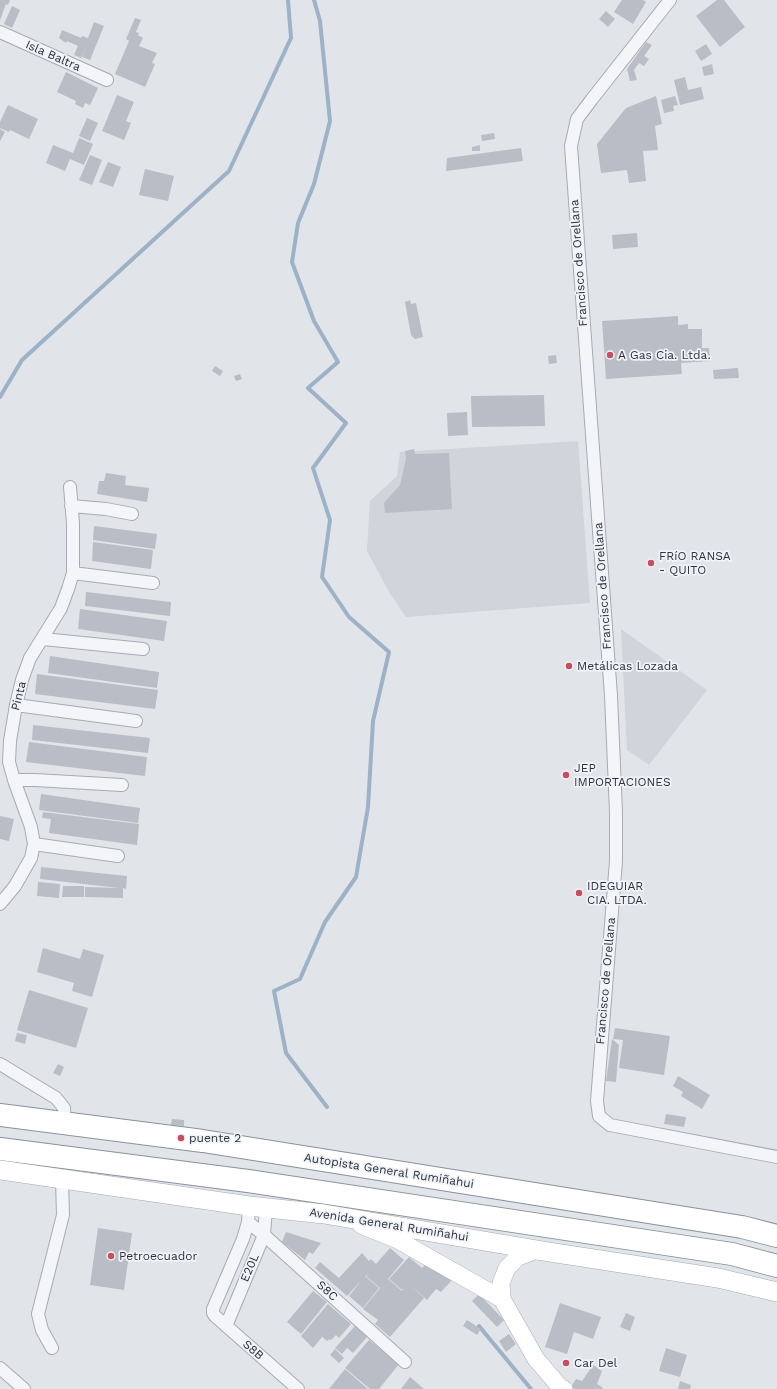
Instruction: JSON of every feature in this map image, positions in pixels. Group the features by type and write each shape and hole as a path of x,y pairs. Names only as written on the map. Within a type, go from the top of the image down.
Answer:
{"highway":[{"name":"Autopista General Rumiñahui","path":"0,1115 203,1141 742,1227 777,1236"},
{"path":"0,1149 280,1185 732,1254 777,1266"}],"main road":[{"name":"Avenida General Rumiñahui","path":"0,1170 62,1179 254,1212 324,1214 550,1252 718,1278 777,1292"}],"street":[{"name":"Francisco de Orellana","path":"670,0 578,119 571,146 611,696 616,812 616,861 597,1101 599,1116 610,1125 777,1157"},
{"name":"Isla Baltra","path":"0,32 106,80"},
{"name":"Pinta","path":"0,904 15,886 31,858 34,844 31,827 9,762 9,748 16,705 22,680 30,658 61,608 73,573 74,547 70,487"},
{"path":"71,506 106,509 132,514"},
{"path":"73,573 153,583"},
{"path":"43,639 143,649"},
{"path":"16,705 136,721"},
{"path":"14,780 122,785"},
{"path":"34,844 118,856"},
{"path":"0,1064 56,1098 64,1108 65,1123"},
{"path":"52,1348 42,1330 38,1314 62,1215 62,1179"},
{"name":"E20L","path":"226,1326 264,1235 254,1212"},
{"name":"E20L","path":"213,1309 254,1212"},
{"name":"S8C","path":"254,1212 264,1235 405,1362"},
{"path":"324,1214 362,1225 398,1240 502,1299"},
{"path":"550,1252 534,1251 518,1257 507,1268 501,1283 502,1299 536,1359 560,1387 564,1389"},
{"name":"S8B","path":"213,1309 214,1316 298,1389"},
{"path":"0,1368 24,1389"}],"shaded area":[{"path":"578,441 590,603 406,617 389,592 367,551 370,501 397,476 400,452"},
{"path":"621,629 707,690 649,765 627,750"}],"building":[{"path":"0,0 10,0 8,5 6,4 0,20"},
{"path":"622,0 643,0 646,2 633,24 614,12"},
{"path":"717,0 724,0 745,27 720,47 696,16"},
{"path":"12,6 20,10 12,28 4,24"},
{"path":"606,11 615,19 608,27 599,19"},
{"path":"135,18 141,20 136,32 143,38 139,46 157,53 152,63 155,64 145,87 115,74 129,41 126,39"},
{"path":"94,22 104,26 90,60 82,57 87,46 81,58 74,55 78,46 67,41 66,43 59,38 62,30 81,38 82,36 88,38"},
{"path":"646,42 652,45 644,56 649,59 644,66 639,63 634,70 637,80 630,81 627,69"},
{"path":"706,44 712,54 701,61 695,51"},
{"path":"712,64 714,74 704,76 702,67"},
{"path":"66,72 98,88 90,105 85,103 83,108 75,104 76,101 57,92"},
{"path":"685,77 688,90 701,87 704,99 680,105 674,80"},
{"path":"117,95 134,102 126,121 131,123 124,140 102,131"},
{"path":"656,96 662,124 655,126 658,150 643,151 646,181 629,183 627,170 601,173 597,144 626,108"},
{"path":"675,96 678,105 673,106 674,111 664,113 661,100"},
{"path":"8,105 38,119 29,139 10,130 9,132 0,128 0,122"},
{"path":"87,118 98,123 90,141 79,136"},
{"path":"0,129 5,132 0,141"},
{"path":"494,133 495,139 482,141 481,135"},
{"path":"79,138 93,144 84,165 70,159 65,171 46,163 53,145 73,153"},
{"path":"480,145 480,151 472,151 472,147"},
{"path":"521,148 523,161 446,171 447,158"},
{"path":"90,155 102,160 92,185 79,180"},
{"path":"108,162 121,167 113,187 99,182"},
{"path":"145,169 174,176 168,201 139,195"},
{"path":"637,233 638,247 613,249 612,235"},
{"path":"410,300 411,304 416,303 423,337 415,339 411,335 405,302"},
{"path":"678,316 678,325 688,324 688,329 702,329 702,348 709,348 710,361 681,363 682,374 606,379 602,321"},
{"path":"556,355 557,363 549,364 548,356"},
{"path":"215,366 223,371 220,376 212,371"},
{"path":"738,368 739,378 714,379 713,370"},
{"path":"240,374 242,379 236,381 234,376"},
{"path":"544,395 545,426 472,427 471,396"},
{"path":"467,412 468,435 448,436 447,413"},
{"path":"414,449 415,454 449,453 452,509 385,513 384,503 400,485 406,459 405,451"},
{"path":"106,473 126,476 125,485 149,488 147,502 97,494 99,481 104,481"},
{"path":"94,526 157,534 155,549 93,540"},
{"path":"93,542 153,550 151,569 92,561"},
{"path":"86,592 171,602 170,616 85,606"},
{"path":"80,609 167,621 164,641 78,629"},
{"path":"50,656 159,672 157,688 48,673"},
{"path":"37,674 158,690 155,709 35,694"},
{"path":"33,725 150,738 148,753 32,740"},
{"path":"29,742 147,757 145,776 26,762"},
{"path":"41,794 140,808 138,823 39,810"},
{"path":"43,812 139,824 137,845 49,833 51,819 42,818"},
{"path":"0,816 14,819 9,841 0,839"},
{"path":"41,867 127,876 126,889 123,888 123,898 85,897 85,887 119,888 40,879"},
{"path":"38,882 60,884 59,898 37,896"},
{"path":"63,886 84,886 84,897 62,897"},
{"path":"43,948 80,959 83,949 104,955 92,997 72,991 74,983 37,972"},
{"path":"29,990 88,1008 76,1048 17,1030"},
{"path":"615,1028 670,1036 664,1075 619,1068 623,1040 613,1039"},
{"path":"17,1033 27,1035 25,1044 15,1041"},
{"path":"612,1039 619,1045 616,1082 606,1081"},
{"path":"58,1064 64,1067 60,1076 53,1073"},
{"path":"678,1076 710,1095 702,1109 681,1096 683,1092 673,1086"},
{"path":"666,1114 686,1117 684,1127 664,1124"},
{"path":"172,1119 184,1120 184,1126 171,1125"},
{"name":"Petroecuador","path":"98,1228 132,1233 124,1290 90,1285"},
{"path":"286,1232 321,1243 313,1254 309,1252 305,1260 282,1242"},
{"path":"390,1248 404,1260 388,1279 402,1291 405,1287 402,1290 389,1279 409,1257 422,1268 425,1265 452,1280 441,1292 436,1289 427,1300 408,1283 424,1298 390,1337 375,1324 378,1320 363,1309 380,1288 366,1276 369,1273 365,1276 379,1288 363,1308 349,1296 362,1280 347,1296 315,1268 320,1262 339,1278 362,1253 369,1261 371,1259 376,1264"},
{"path":"313,1291 327,1302 301,1334 287,1322"},
{"path":"479,1294 504,1320 497,1327 472,1301"},
{"path":"560,1303 601,1317 593,1339 574,1332 567,1354 545,1347"},
{"path":"328,1304 351,1324 339,1338 336,1335 331,1340 330,1339 327,1341 322,1337 313,1348 301,1336"},
{"path":"626,1313 635,1317 630,1331 620,1327"},
{"path":"467,1320 481,1329 477,1335 463,1326"},
{"path":"355,1326 367,1337 353,1353 347,1348 342,1354 335,1348"},
{"path":"509,1334 516,1344 506,1352 499,1341"},
{"path":"369,1340 399,1364 379,1389 370,1389 345,1368"},
{"path":"666,1348 687,1355 680,1377 659,1371"},
{"path":"335,1349 344,1358 339,1363 330,1355"},
{"path":"593,1365 602,1371 597,1384 603,1388 602,1389 575,1389 571,1387 576,1379 582,1381"},
{"path":"345,1369 361,1383 368,1389 329,1389"},
{"path":"410,1377 424,1389 401,1389"},
{"path":"680,1381 691,1385 690,1389 678,1389"}],"waterway":[{"path":"0,397 22,360 229,171 291,38 288,0"},
{"path":"314,0 320,21 330,121 314,184 298,223 292,262 314,321 338,362 308,388 346,423 313,468 330,520 322,577 349,617 389,652 373,721 368,807 356,877 325,922 300,979 274,991 286,1053 327,1107"},
{"path":"479,1326 531,1389"}],"place":[{"name":"A Gas Cia. Ltda.","path":"610,355"},
{"name":"FRíO RANSA - QUITO","path":"651,563"},
{"name":"Metálicas Lozada","path":"569,666"},
{"name":"JEP IMPORTACIONES","path":"566,775"},
{"name":"IDEGUIAR CIA. LTDA.","path":"579,893"},
{"name":"puente 2","path":"181,1138"},
{"name":"Petroecuador","path":"111,1256"},
{"name":"Car Del","path":"566,1363"}]}
